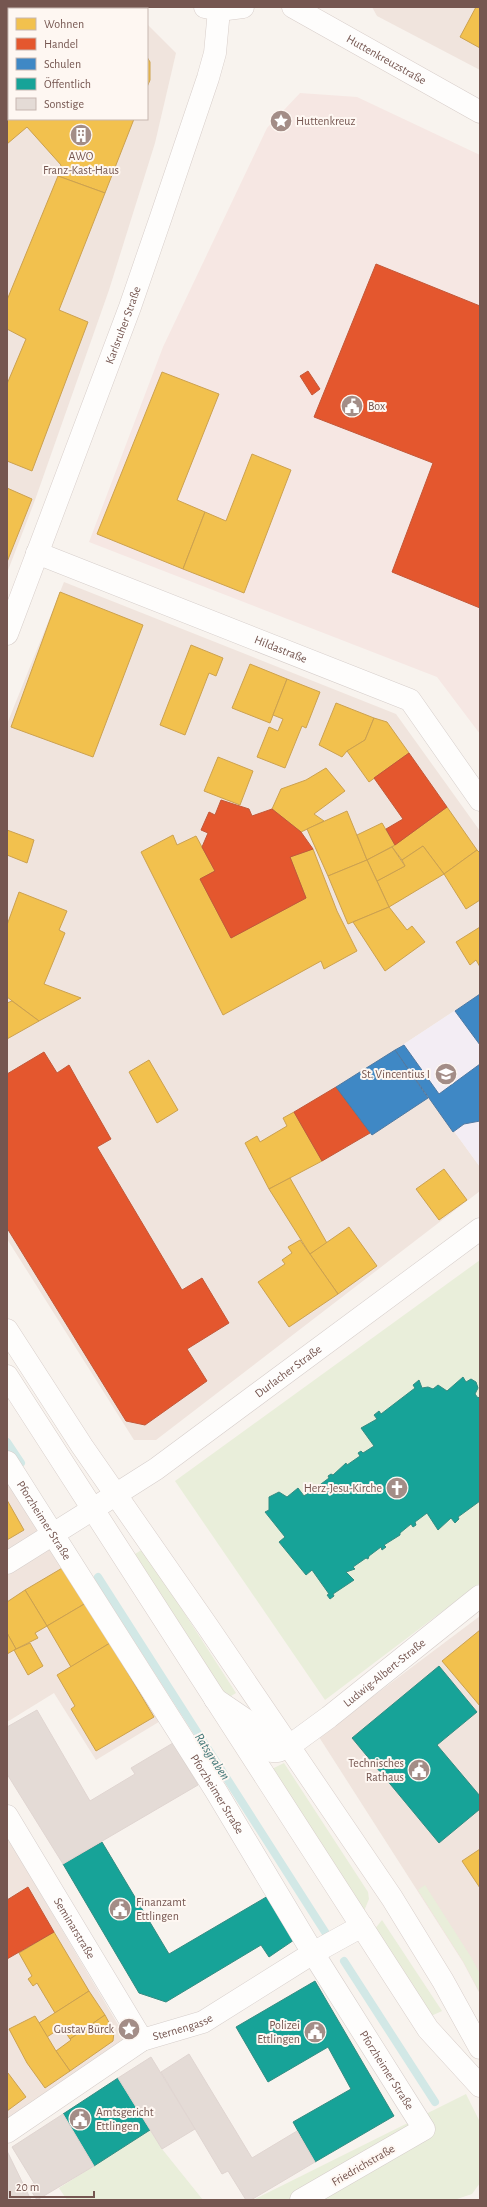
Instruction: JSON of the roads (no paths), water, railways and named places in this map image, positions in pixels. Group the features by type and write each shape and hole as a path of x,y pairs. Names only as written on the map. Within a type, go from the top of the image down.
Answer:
{"street":[{"path":"212,9 243,7"},
{"name":"Huttenkreuzstraße","path":"293,7 480,112"},
{"name":"Karlsruher Straße","path":"7,634 130,306 201,100 215,53 212,9"},
{"name":"Hildastraße","path":"37,553 410,700 480,800"},
{"name":"Durlacher Straße","path":"7,1563 54,1535 156,1469 480,1229"},
{"path":"7,1330 115,1495 208,1627 288,1747 392,1898 443,1981 480,2048"},
{"path":"7,1376 428,2028 480,2086"},
{"name":"Pforzheimer Straße","path":"7,1462 216,1792 313,1953 424,2129"},
{"name":"Ludwig-Albert-Straße","path":"288,1747 329,1717 480,1596"},
{"path":"215,1699 246,1720 263,1745 272,1751 278,1751 288,1747"},
{"name":"Seminarstraße","path":"8,1822 45,1876 142,2040"},
{"name":"Sternengasse","path":"7,2132 142,2040 203,2022 313,1953 362,1926"},
{"name":"Friedrichstraße","path":"301,2200 424,2129"}],"waterway":[{"path":"7,1442 21,1463"},
{"name":"Ratsgraben","path":"98,1577 327,1935"},
{"path":"344,1961 435,2102"}],"place":[{"name":"Huttenkreuz","path":"281,121"},
{"name":"AWO Franz-Kast-Haus","path":"81,135"},
{"name":"Box","path":"352,406"},
{"name":"St. Vincentius I","path":"446,1074"},
{"name":"Herz-Jesu-Kirche","path":"397,1488"},
{"name":"Technisches Rathaus","path":"419,1770"},
{"name":"Finanzamt Ettlingen","path":"120,1909"},
{"name":"Gustav Bürck","path":"129,2029"},
{"name":"Polizei Ettlingen","path":"315,2032"},
{"name":"Amtsgericht Ettlingen","path":"80,2119"}]}
